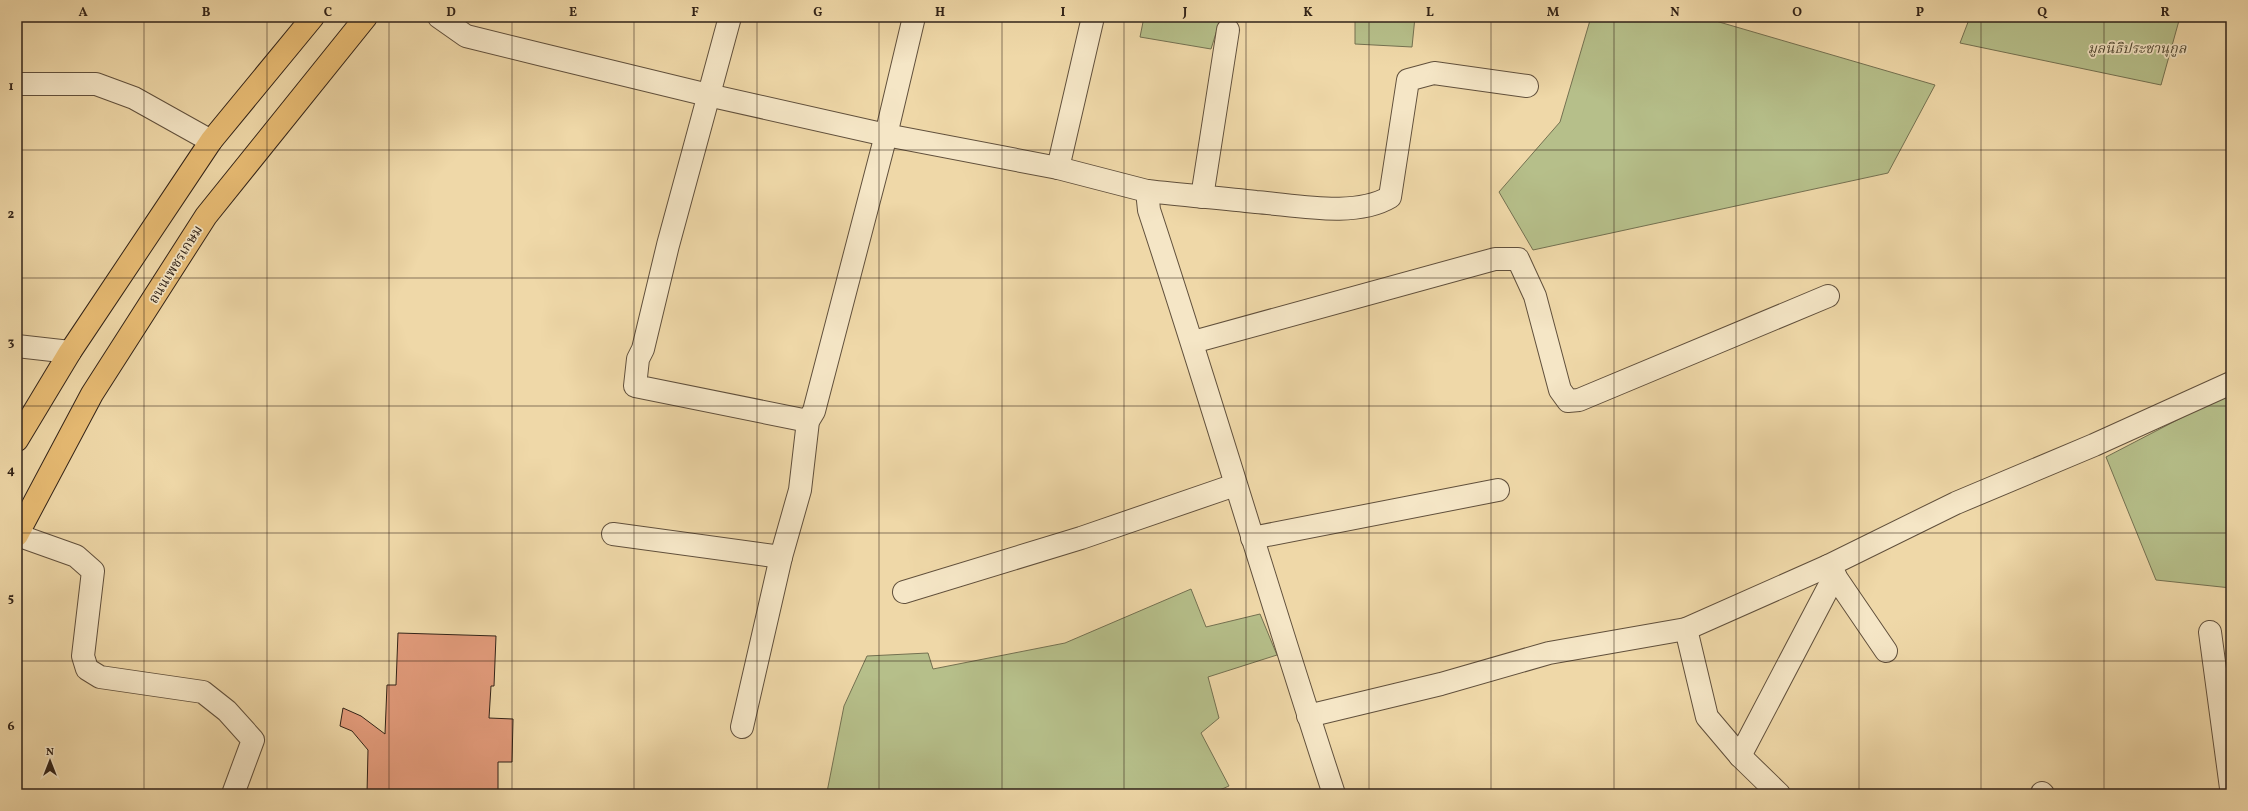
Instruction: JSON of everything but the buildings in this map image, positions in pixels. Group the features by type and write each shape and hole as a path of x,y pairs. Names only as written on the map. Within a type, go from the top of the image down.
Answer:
{"highway":[{"path":"17,440 70,352 210,141 313,17"},
{"name":"ถนนเพชรเกษม","path":"17,535 34,499 92,394 206,216 366,17"}],"street":[{"path":"439,17 466,36 708,96 886,135 1058,168 1147,191 1341,208 1381,203 1390,197 1408,80 1434,73 1527,86"},
{"path":"730,17 668,245 643,349 638,359 635,386 808,421"},
{"path":"742,727 781,557 800,490 808,421 814,411 886,135 914,17"},
{"path":"1058,168 1093,17"},
{"path":"1202,197 1228,30"},
{"path":"17,84 96,84 134,98 210,141"},
{"path":"1147,191 1150,210 1193,342 1235,485 1334,794"},
{"path":"1193,342 1495,259 1518,259 1535,296 1560,390 1568,401 1579,400 1828,296"},
{"path":"17,346 70,352"},
{"path":"1308,716 1441,684 1549,653 1686,629 1831,571 1956,503 2094,445 2231,383"},
{"path":"904,592 1081,538 1235,485"},
{"path":"1252,538 1498,490"},
{"path":"613,534 781,557"},
{"path":"17,535 76,556 93,571 83,656 87,668 100,677 202,692 227,711 252,740 233,794"},
{"path":"1831,571 1886,651"},
{"path":"1740,756 1831,571"},
{"path":"1686,629 1707,717 1740,756 1779,794"},
{"path":"2210,632 2231,788"}],"green space":[{"path":"1144,17 1221,17 1211,49 1140,37"},
{"path":"1355,17 1415,17 1412,47 1355,44"},
{"path":"1591,17 1702,17 1935,85 1888,173 1533,250 1499,192 1560,122"},
{"name":"มูลนิธิประชานุกูล","path":"1970,17 2180,17 2161,85 1960,43"},
{"path":"2231,392 2231,588 2156,580 2106,457"},
{"path":"1191,589 1206,627 1260,614 1277,655 1208,677 1219,718 1201,733 1229,786 1215,792 1215,794 831,794 827,792 844,706 867,656 928,653 933,669 1065,643"}]}
